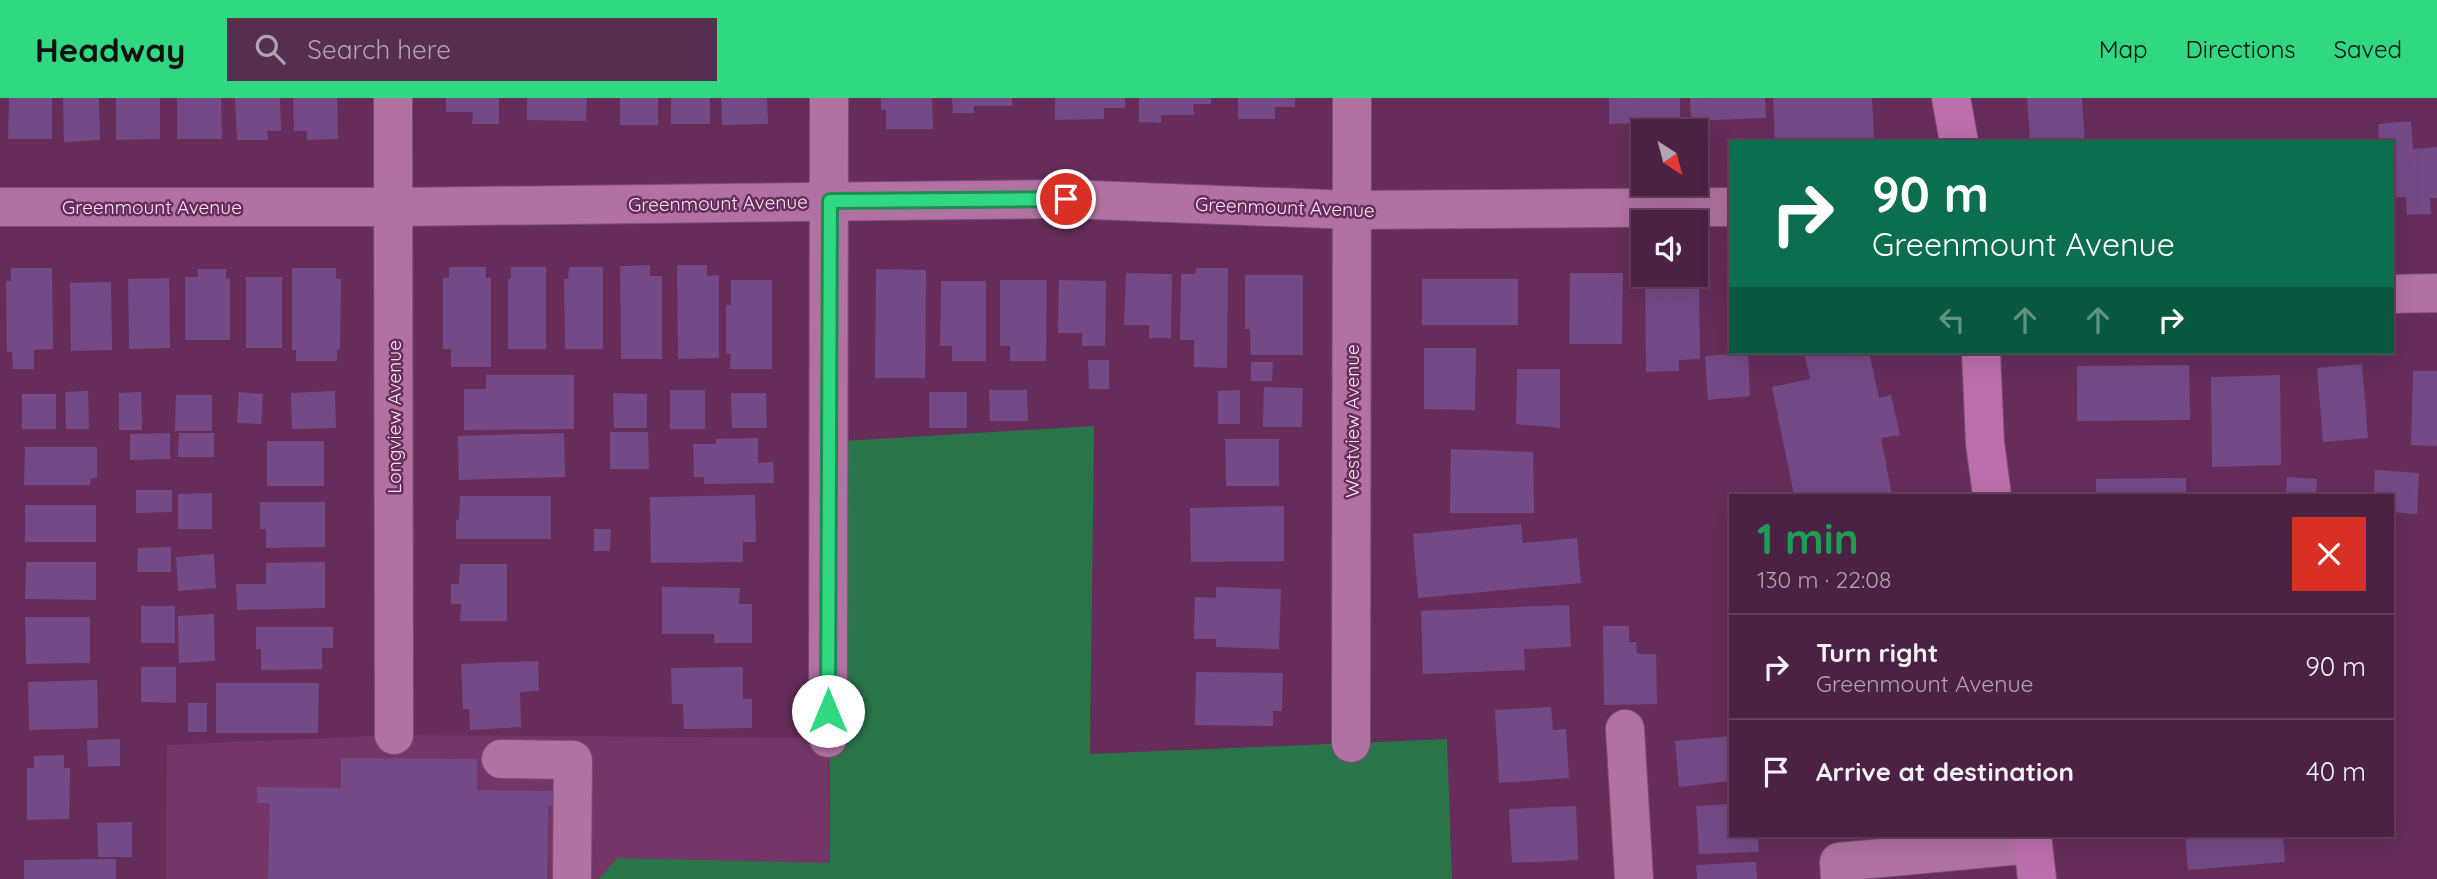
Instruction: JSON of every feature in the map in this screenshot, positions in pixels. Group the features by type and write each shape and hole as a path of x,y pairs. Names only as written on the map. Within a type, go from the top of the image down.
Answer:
{"main road":[{"path":"1951,98 1959,140"},
{"path":"1981,354 1985,443 1992,494"}],"street":[{"name":"Longview Avenue","path":"393,98 394,735"},
{"path":"828,738 829,98"},
{"name":"Westview Avenue","path":"1351,743 1352,98"},
{"name":"Greenmount Avenue","path":"0,206 394,207 1066,199 1353,210 1729,207"},
{"path":"2394,294 2437,293"},
{"path":"1625,729 1634,879"},
{"path":"501,759 573,760 572,879"},
{"path":"1840,879 1839,862 1964,865 2034,853"}],"shaded area":[{"path":"394,735 828,738 830,864 617,858 599,879 166,879 167,745"}],"green space":[{"path":"1094,426 1090,754 1447,739 1452,879 599,879 617,858 830,863 828,442"}],"building":[{"path":"9,98 52,98 52,139 8,139"},
{"path":"63,98 99,98 100,140 64,142"},
{"path":"116,98 160,98 160,139 116,140"},
{"path":"177,98 221,98 222,139 177,139"},
{"path":"235,98 280,98 281,131 267,131 268,140 237,140"},
{"path":"293,98 337,98 338,139 307,140 307,131 294,131"},
{"path":"446,98 499,98 499,124 472,124 473,112 446,112"},
{"path":"527,98 587,98 586,121 527,120"},
{"path":"620,98 658,98 658,125 620,125"},
{"path":"671,98 710,98 710,124 671,124"},
{"path":"721,98 767,98 768,124 722,125"},
{"path":"881,98 932,98 933,129 886,129 886,109 881,110"},
{"path":"952,98 1012,98 1012,106 974,106 974,113 953,113"},
{"path":"1055,98 1125,98 1125,108 1104,108 1104,119 1055,120"},
{"path":"1139,98 1211,98 1211,104 1193,104 1194,115 1161,115 1161,123 1139,122"},
{"path":"1238,98 1295,98 1295,107 1275,107 1275,119 1238,119"},
{"path":"1609,98 1680,98 1680,119 1631,119 1631,123 1609,124"},
{"path":"1690,98 1765,98 1766,118 1691,119"},
{"path":"1773,98 1872,98 1874,140 1775,140"},
{"path":"2027,98 2082,98 2085,140 2030,140"},
{"path":"2411,121 2413,149 2437,147 2437,198 2430,198 2431,214 2407,215 2406,197 2394,198 2394,140 2379,140 2378,124"},
{"path":"650,265 650,276 662,276 662,359 621,359 620,266"},
{"path":"677,265 707,265 707,276 719,275 719,358 678,359"},
{"path":"449,267 486,267 486,278 491,278 491,367 451,367 451,349 443,349 443,278 449,278"},
{"path":"511,267 546,267 546,349 508,349 508,279 511,279"},
{"path":"569,267 603,267 603,349 565,349 564,279 568,279"},
{"path":"11,268 52,268 53,349 34,350 34,369 13,369 12,352 7,352 6,281 11,281"},
{"path":"292,268 336,268 336,279 341,279 340,350 337,350 337,361 296,361 296,350 292,350"},
{"path":"1196,268 1228,268 1227,368 1194,367 1194,340 1180,340 1181,274 1195,274"},
{"path":"198,269 226,269 226,279 230,278 230,340 185,340 185,277 198,277"},
{"path":"876,269 926,270 925,378 875,378"},
{"path":"1126,273 1172,274 1171,338 1149,338 1149,325 1124,325"},
{"path":"1570,273 1623,273 1622,344 1569,344"},
{"path":"1245,275 1303,275 1303,355 1251,355 1250,329 1245,329"},
{"path":"246,277 282,277 282,348 246,348"},
{"path":"169,278 170,348 129,349 128,279"},
{"path":"1422,279 1518,279 1518,325 1422,325"},
{"path":"731,280 772,280 772,369 730,369 731,354 726,353 726,305 731,305"},
{"path":"1000,280 1047,280 1046,361 1010,361 1010,346 1000,346"},
{"path":"1059,280 1106,281 1105,346 1082,346 1082,333 1058,333"},
{"path":"941,281 986,281 986,361 952,361 952,346 940,346"},
{"path":"111,282 112,350 71,351 70,283"},
{"path":"1645,287 1699,287 1700,359 1679,360 1679,371 1646,372"},
{"path":"1424,348 1476,348 1475,410 1424,409"},
{"path":"1748,354 1750,396 1708,400 1705,356"},
{"path":"1804,354 1869,354 1879,398 1891,395 1900,435 1881,438 1892,494 1794,494 1772,387 1810,379"},
{"path":"1088,360 1109,360 1109,389 1089,389"},
{"path":"1251,362 1273,362 1272,381 1251,381"},
{"path":"2362,364 2368,438 2323,442 2317,368"},
{"path":"2189,365 2190,420 2077,421 2077,366"},
{"path":"1517,369 1560,369 1560,428 1516,424"},
{"path":"2413,371 2437,371 2437,446 2411,445"},
{"path":"486,375 574,375 574,429 464,430 464,389 486,389"},
{"path":"2280,375 2281,465 2212,467 2211,377"},
{"path":"1264,387 1303,388 1302,427 1263,427"},
{"path":"670,390 705,390 705,429 670,429"},
{"path":"989,390 1027,390 1028,421 990,421"},
{"path":"1240,390 1240,424 1218,424 1218,391"},
{"path":"88,391 89,429 66,429 65,392"},
{"path":"335,391 336,428 292,429 291,393"},
{"path":"141,392 142,430 119,430 119,393"},
{"path":"239,392 263,394 261,424 237,423"},
{"path":"929,392 967,392 967,428 929,428"},
{"path":"613,393 647,394 647,428 614,428"},
{"path":"731,393 766,393 767,428 732,428"},
{"path":"22,394 56,394 56,429 22,429"},
{"path":"176,395 212,395 212,431 175,431"},
{"path":"610,432 648,432 649,469 610,469"},
{"path":"170,433 170,459 130,460 130,434"},
{"path":"179,433 214,433 214,457 178,457"},
{"path":"564,433 565,477 459,480 458,436"},
{"path":"758,438 758,463 773,462 774,483 704,484 704,477 694,477 693,444 716,444 716,439"},
{"path":"1225,439 1279,439 1279,486 1226,486"},
{"path":"267,441 324,441 324,486 267,486"},
{"path":"25,447 97,447 97,478 90,479 90,485 24,485"},
{"path":"1451,449 1533,452 1534,513 1450,513"},
{"path":"2375,470 2419,473 2417,514 2394,512 2394,494 2374,494"},
{"path":"2287,477 2317,479 2316,494 2286,494"},
{"path":"2186,478 2186,494 2096,494 2096,479"},
{"path":"136,490 172,490 172,512 136,513"},
{"path":"212,493 212,529 178,529 178,494"},
{"path":"755,495 756,542 743,542 743,562 651,563 650,497"},
{"path":"460,496 551,496 551,539 456,539"},
{"path":"260,502 325,502 325,547 266,548 266,529 260,529"},
{"path":"25,505 96,505 96,542 25,542"},
{"path":"1284,506 1284,561 1191,562 1190,508"},
{"path":"1521,524 1523,543 1577,538 1581,583 1418,598 1413,534"},
{"path":"594,529 611,529 610,551 594,551"},
{"path":"171,547 171,572 137,572 138,548"},
{"path":"214,554 216,588 178,591 176,557"},
{"path":"26,562 96,562 96,600 25,599"},
{"path":"325,562 325,608 237,610 236,584 266,584 266,563"},
{"path":"460,564 507,564 507,621 460,621 461,604 451,604 451,584 459,584"},
{"path":"662,587 740,588 739,604 752,604 752,643 714,643 714,634 662,634"},
{"path":"1216,587 1281,589 1279,649 1216,647 1216,639 1194,639 1195,597 1216,598"},
{"path":"1569,605 1571,647 1524,649 1525,670 1423,674 1421,611"},
{"path":"141,606 175,606 175,643 141,643"},
{"path":"214,614 215,661 179,663 178,616"},
{"path":"25,617 90,617 90,663 26,664"},
{"path":"1603,626 1629,626 1629,642 1636,642 1637,654 1656,654 1657,704 1604,705"},
{"path":"256,627 333,627 333,648 322,648 322,669 261,670 261,649 256,649"},
{"path":"538,661 539,691 520,692 521,727 470,730 469,709 463,709 461,664"},
{"path":"141,667 176,667 176,703 141,702"},
{"path":"743,667 743,699 752,699 752,728 684,729 683,704 672,704 671,668"},
{"path":"1196,672 1283,673 1282,711 1273,711 1273,726 1195,725"},
{"path":"97,680 98,728 29,730 28,682"},
{"path":"216,683 319,683 318,733 216,733"},
{"path":"188,703 207,703 207,732 188,732"},
{"path":"1551,707 1553,730 1566,729 1569,778 1499,783 1495,710"},
{"path":"1729,736 1729,781 1679,787 1675,741"},
{"path":"120,739 120,766 88,767 87,740"},
{"path":"64,755 64,768 70,768 69,819 27,820 27,768 34,768 34,756"},
{"path":"341,758 477,759 477,790 556,791 556,806 548,806 547,879 268,879 270,803 257,803 257,787 341,788"},
{"path":"1729,804 1729,837 1758,837 1759,852 1699,854 1696,806"},
{"path":"1576,806 1578,860 1512,863 1509,809"},
{"path":"132,822 132,857 98,857 97,823"},
{"path":"2185,837 2283,837 2285,862 2188,870"},
{"path":"116,859 116,879 24,879 24,860"},
{"path":"1756,862 1757,879 1697,879 1696,865"}],"route":[{"path":"828,711 830,201 1066,199"}]}
